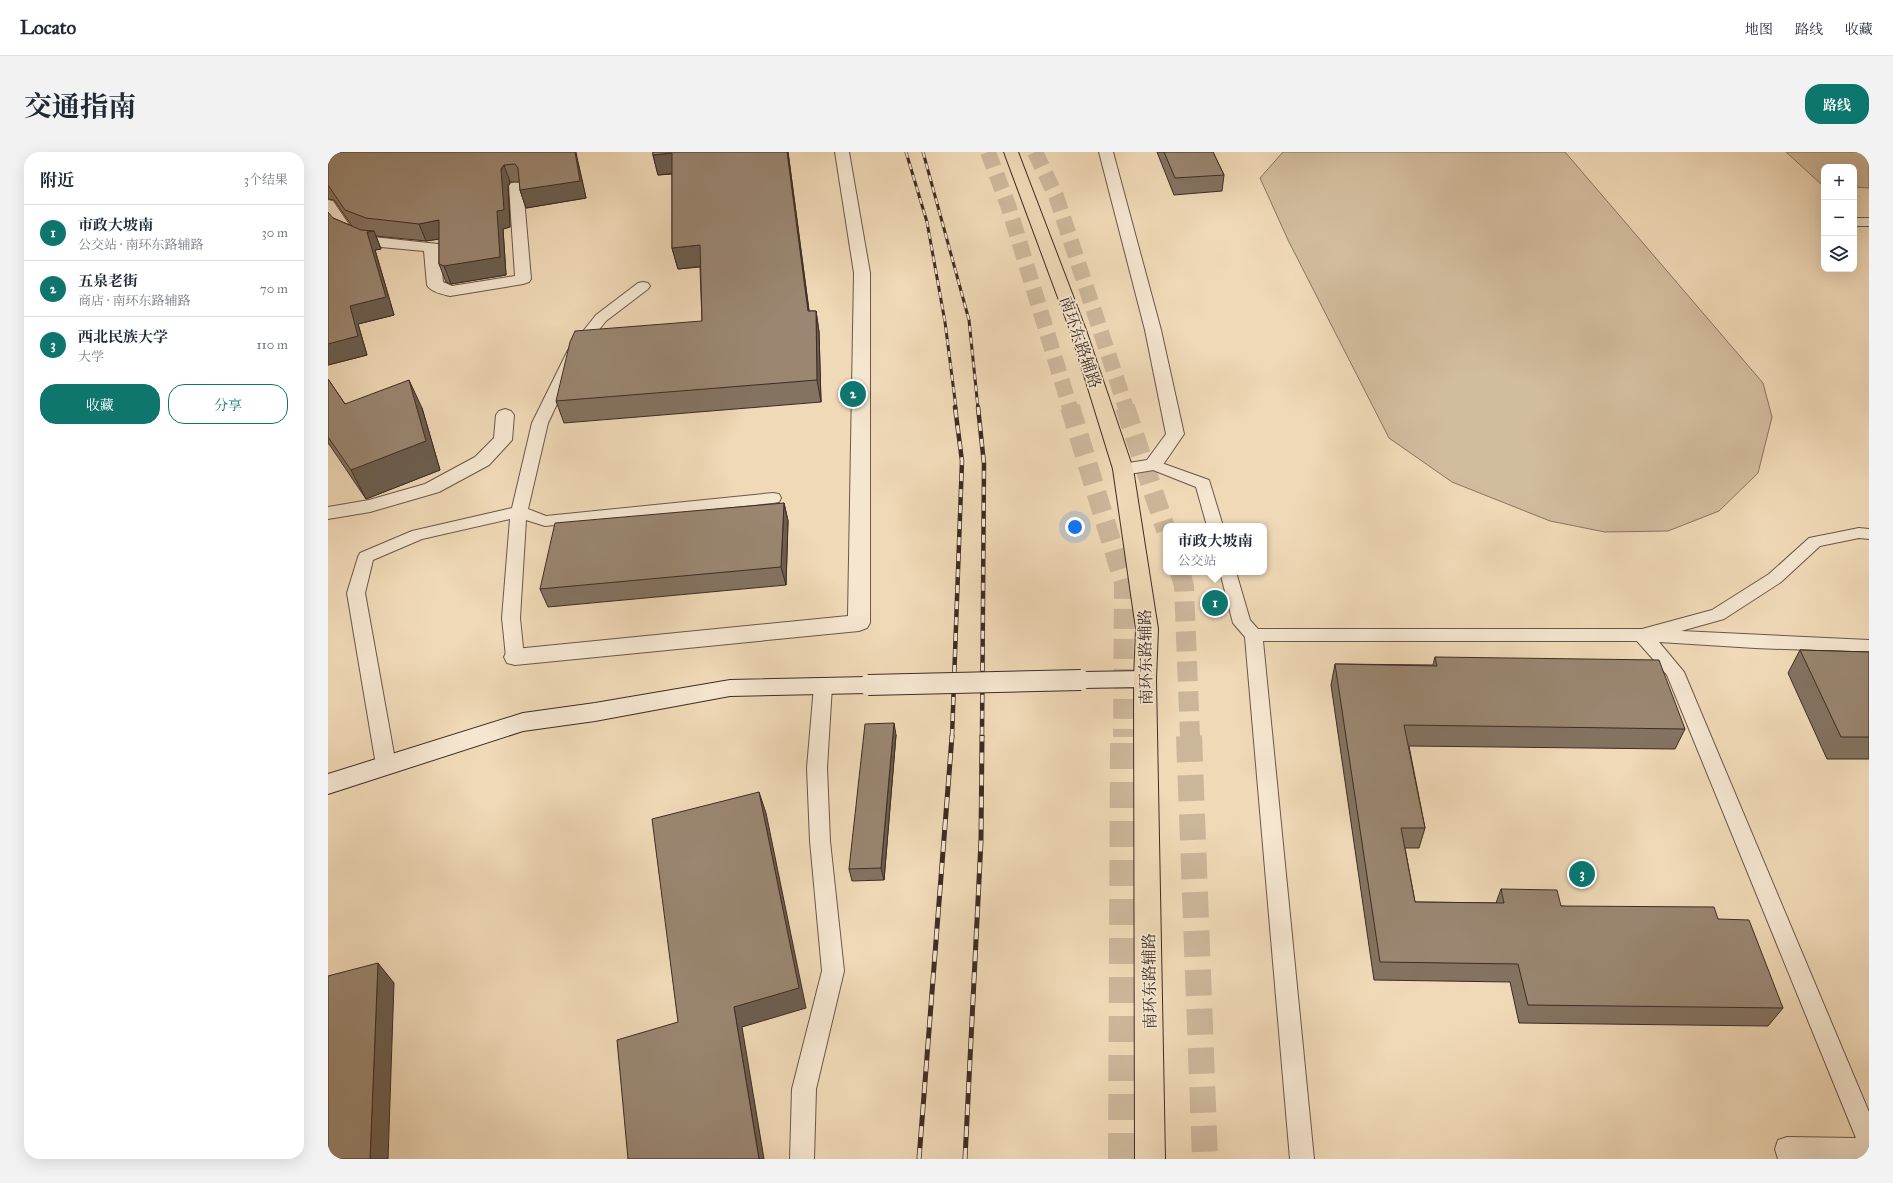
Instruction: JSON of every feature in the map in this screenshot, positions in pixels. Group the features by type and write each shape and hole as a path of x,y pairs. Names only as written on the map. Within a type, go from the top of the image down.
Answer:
{"main road":[{"name":"南环东路辅路","path":"1011,152 1078,330 1123,469 1147,629 1145,679 1150,1159"}],"street":[{"path":"515,657 859,623 862,273 842,152"},
{"path":"1106,152 1153,330 1175,434 1154,465 1123,469"},
{"path":"328,204 346,232 370,241 432,247 435,285 450,292 523,279 516,186"},
{"path":"328,513 370,506 432,488 482,461 503,440 505,415"},
{"path":"328,784 523,722 595,712 730,688 1145,679"}],"lane":[{"path":"1857,222 1869,222"},
{"path":"515,657 511,618 519,512 540,423 575,350 601,318 644,286"},
{"path":"1154,465 1203,484 1214,523"},
{"path":"386,765 356,593 366,557 418,536 519,512 545,521 773,498"},
{"path":"1642,635 1718,615 1775,578 1815,542 1859,533 1869,534"},
{"path":"1229,575 1242,623 1254,635 1302,1159"},
{"path":"1254,635 1642,635 1755,642 1869,646"},
{"path":"1642,635 1675,672 1869,1141"},
{"path":"802,1159 804,1089 833,971 820,841 817,768 823,686"},
{"path":"1790,1159 1787,1149 1869,1150"}],"shaded area":[{"path":"1283,152 1565,152 1763,383 1772,417 1758,473 1719,511 1668,531 1605,532 1550,521 1452,482 1389,438 1288,240 1260,178"},
{"path":"1786,152 1869,152 1869,188 1857,187 1857,164 1821,164 1821,184"}],"building":[{"path":"345,152 575,152 580,181 520,190 518,168 515,164 504,165 501,169 504,210 497,211 500,257 444,266 439,264 439,220 419,224 366,218 345,210 328,185 328,154"},
{"path":"653,152 787,152 808,311 816,311 817,380 556,401 570,342 575,331 702,321 700,245 672,248 672,153 653,155"},
{"path":"1164,152 1213,152 1224,175 1175,178"},
{"path":"328,212 333,218 361,230 374,231 367,232 386,297 350,306 358,336 328,344"},
{"path":"328,379 345,404 409,380 426,441 351,470 328,437"},
{"path":"784,503 781,567 540,589 555,523"},
{"path":"1800,650 1869,652 1869,737 1841,737"},
{"path":"1435,657 1659,660 1685,729 1404,725 1425,828 1401,828 1415,902 1504,903 1501,889 1557,890 1561,906 1714,907 1718,919 1749,920 1783,1008 1528,1005 1518,964 1380,962 1335,664 1437,666"},
{"path":"894,723 881,868 849,869 865,724"},
{"path":"759,792 799,988 734,1007 759,1159 628,1159 617,1040 678,1022 652,819"},
{"path":"378,963 370,1159 328,1159 328,976"}],"tunnel":[{"path":"988,152 1008,205 1070,408"},
{"path":"1035,152 1056,196 1126,408"},
{"path":"1070,407 1124,583 1123,737"},
{"path":"1125,407 1164,523"},
{"path":"1181,575 1184,586 1190,737"},
{"path":"1121,1159 1123,736"},
{"path":"1189,736 1205,1159"}],"railway":[{"path":"906,152 927,222 945,322 956,408"},
{"path":"923,152 969,320 978,408"},
{"path":"952,737 962,461 955,407"},
{"path":"978,407 984,464 982,737"},
{"path":"919,1159 952,736"},
{"path":"965,1159 981,841 982,736"}],"place":[{"name":"五泉老街","path":"853,394"},
{"name":"市政大坡南","path":"1215,603"},
{"name":"西北民族大学","path":"1582,874"}]}
